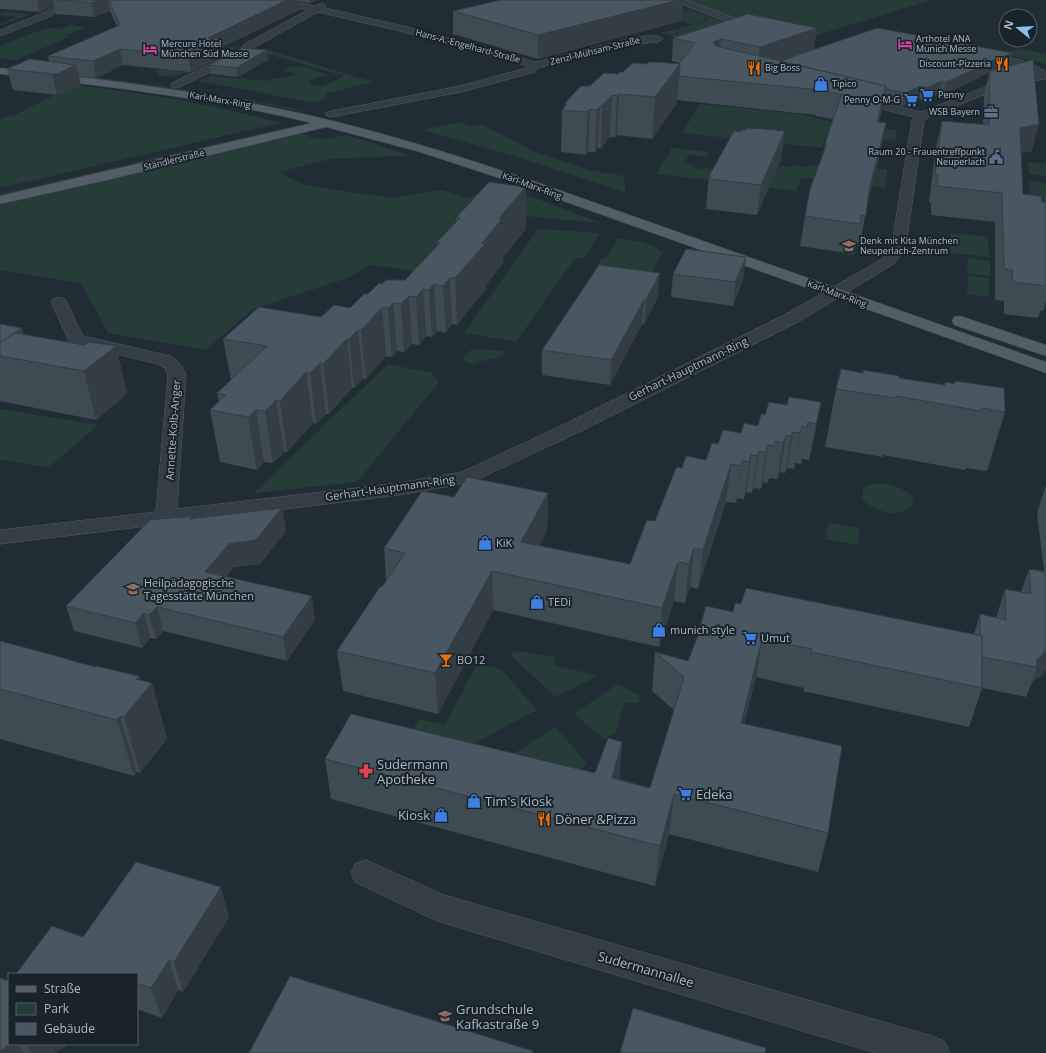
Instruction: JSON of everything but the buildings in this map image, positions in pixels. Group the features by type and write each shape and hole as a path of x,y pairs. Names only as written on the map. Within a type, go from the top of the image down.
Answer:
{"main road":[{"name":"Karl-Marx-Ring","path":"0,64 176,85 250,97 329,119 422,148 843,288 1046,351"},
{"name":"Karl-Marx-Ring","path":"0,71 162,91 244,105 312,119 329,119"},
{"name":"Karl-Marx-Ring","path":"348,118 480,155 751,249"},
{"name":"Ständlerstraße","path":"0,200 107,176 329,119 348,118"},
{"name":"Ständlerstraße","path":"0,191 312,119"},
{"name":"Karl-Marx-Ring","path":"788,262 843,288 1046,368"}],"street":[{"path":"0,33 52,12 61,5 57,0"},
{"name":"Hans-A.-Engelhard-Straße","path":"274,0 318,8 430,35 532,64 533,66 530,70 470,87 405,100 329,119"},
{"path":"678,0 756,29"},
{"path":"176,85 243,52 249,46 329,3"},
{"name":"Zenzl-Mühsam-Straße","path":"533,66 628,42 658,39"},
{"path":"970,52 1027,64 1036,68 1046,76"},
{"path":"846,97 922,116 1000,85 1020,79 1046,76"},
{"name":"Hans-A.-Engelhard-Straße","path":"348,118 369,113 405,100"},
{"name":"Gerhart-Hauptmann-Ring","path":"0,537 424,486 471,475 572,428 792,318 887,262 896,252 901,234 918,120 922,116"},
{"name":"Annette-Kolb-Anger","path":"59,302 76,339 164,360 172,365 177,375 166,516"},
{"name":"Sudermannallee","path":"366,873 438,908 932,1053"}],"green space":[{"path":"683,0 932,0 803,39 759,29"},
{"path":"643,3 667,3 705,15 705,21 690,25"},
{"path":"0,13 31,14 0,26 0,24 17,17 0,15"},
{"path":"706,15 724,22 677,38 660,33 707,21"},
{"path":"70,25 87,27 64,36 69,37 16,60 0,58 0,46 46,28 60,29"},
{"path":"230,46 239,47 188,73 172,77 159,76 155,71 159,69 181,71"},
{"path":"262,48 373,82 327,93 325,99 315,103 199,81 211,76 267,81 274,78 296,74 284,70 294,67 306,68 328,75 318,76 309,82 317,86 326,85 344,76 257,51"},
{"path":"1020,48 1046,54 1046,64 1005,54"},
{"path":"0,68 152,84 302,110 299,111 257,103"},
{"path":"54,83 168,98 224,109 280,123 0,188 0,120 8,116 11,117 56,94"},
{"path":"700,104 801,114 846,125 897,130 895,141 826,135 822,148 682,133"},
{"path":"460,122 470,126 481,124 535,152 589,170 624,176 626,193 514,156 422,130"},
{"path":"293,126 295,127 0,197 0,194"},
{"path":"303,133 312,138 326,139 346,135 412,156 330,159 278,172 305,185 391,198 442,190 468,198 500,185 601,223 502,214 427,273 371,265 345,279 253,309 206,350 108,333 81,283 0,270 0,204"},
{"path":"672,148 709,152 706,157 689,155 683,164 694,165 693,168 702,169 774,166 792,167 793,165 807,167 808,165 887,169 885,188 802,178 796,191 656,174"},
{"path":"1028,162 1041,164 1046,162 1046,176 1029,174"},
{"path":"1029,181 1046,183 1046,212 1032,207"},
{"path":"538,229 600,233 585,258 575,258 516,342 464,333"},
{"path":"951,233 988,237 989,257 950,253"},
{"path":"618,238 653,246 662,253 649,275 596,268 602,258 606,258"},
{"path":"968,258 990,261 990,276 967,273"},
{"path":"968,275 989,278 989,297 967,294"},
{"path":"480,349 502,351 504,354 502,356 478,362 476,364 470,364 463,359 471,350"},
{"path":"388,364 432,373 439,382 357,482 254,493"},
{"path":"0,409 98,425 48,468 0,459"},
{"path":"880,483 897,487 909,493 913,502 910,507 899,513 892,513 878,510 866,503 862,499 863,490 866,486"},
{"path":"828,522 860,528 858,545 825,539"},
{"path":"515,651 556,657 554,665 598,676 556,697 510,655"},
{"path":"477,664 501,669 537,710 461,750 409,737 419,719 445,725"},
{"path":"618,684 641,696 638,703 624,703 616,732 604,739 574,714"},
{"path":"555,727 587,763 572,779 565,766 515,753"}],"place":[{"name":"Arthotel ANA Munich Messe","path":"905,44"},
{"name":"Mercure Hotel München Süd Messe","path":"150,49"},
{"name":"Discount-Pizzeria","path":"1002,64"},
{"name":"Big Boss","path":"754,68"},
{"name":"Tipico","path":"821,84"},
{"name":"Penny","path":"927,95"},
{"name":"Penny O-M-G","path":"911,100"},
{"name":"WSB Bayern","path":"991,112"},
{"name":"Raum 20 - Frauentreffpunkt Neuperlach","path":"996,157"},
{"name":"Denk mit Kita München Neuperlach-Zentrum","path":"849,246"},
{"name":"KiK","path":"485,543"},
{"name":"Heilpädagogische Tagesstätte München","path":"133,589"},
{"name":"TEDi","path":"537,602"},
{"name":"munich style","path":"659,630"},
{"name":"Umut","path":"750,638"},
{"name":"BO12","path":"446,660"},
{"name":"Sudermann Apotheke","path":"366,771"},
{"name":"Edeka","path":"685,794"},
{"name":"Tim's Kiosk","path":"474,801"},
{"name":"Kiosk","path":"441,815"},
{"name":"Döner &Pizza","path":"544,819"},
{"name":"Grundschule Kafkastraße 9","path":"445,1016"}]}
